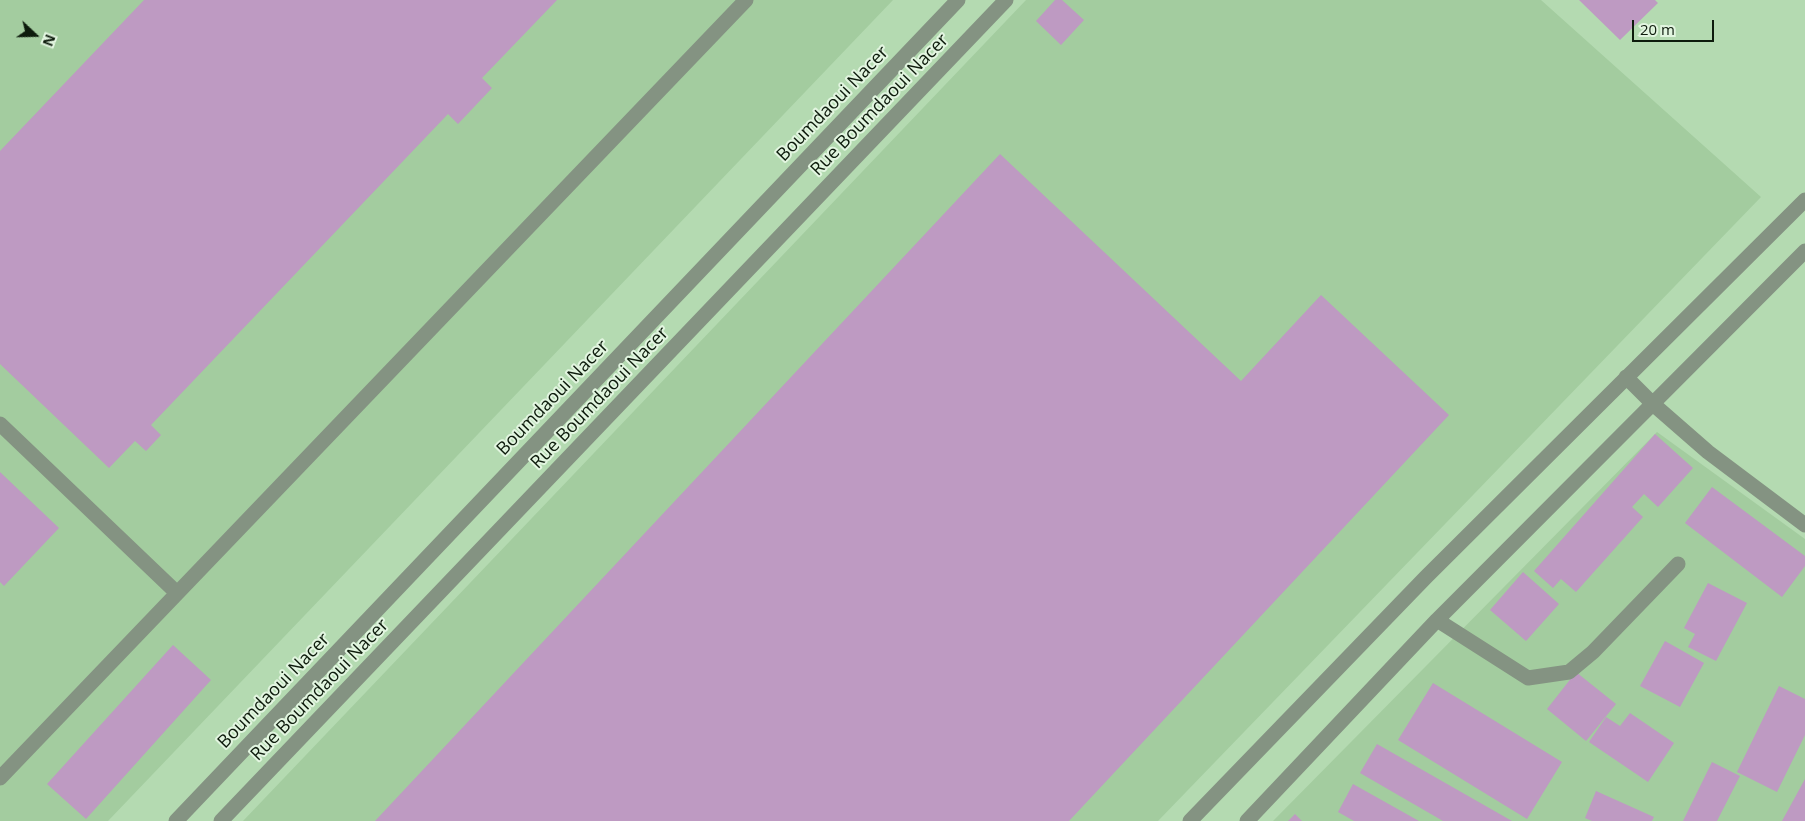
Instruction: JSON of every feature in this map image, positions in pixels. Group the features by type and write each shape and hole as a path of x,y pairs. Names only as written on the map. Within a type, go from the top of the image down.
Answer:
{"street":[{"path":"0,778 5,761 177,593 746,0"},
{"name":"Boumdaoui Nacer","path":"176,821 958,0"},
{"name":"Rue Boumdaoui Nacer","path":"221,821 1006,0"},
{"path":"1190,821 1426,577 1805,200"},
{"path":"1247,821 1437,620 1805,251"},
{"path":"1626,377 1653,404 1708,452 1805,525"},
{"path":"0,424 177,593"},
{"path":"1437,620 1528,678 1568,672 1592,652 1678,564"}],"shaded area":[{"path":"0,0 893,0 108,821 0,821"},
{"path":"1026,0 1541,0 1761,197 1158,821 243,821"},
{"path":"1657,432 1805,539 1805,821 1273,821"}],"building":[{"path":"144,0 557,0 482,78 492,88 458,124 448,114 151,425 161,435 146,451 135,441 109,468 0,364 0,151"},
{"path":"1055,0 1062,0 1084,20 1061,45 1036,21"},
{"path":"1579,0 1655,0 1658,3 1620,40"},
{"path":"1000,154 1241,381 1321,295 1449,415 1069,821 375,821"},
{"path":"1655,434 1693,468 1658,507 1644,494 1632,507 1643,517 1576,592 1561,579 1553,588 1534,571"},
{"path":"0,472 59,528 4,586 0,582"},
{"path":"1712,487 1805,556 1805,566 1782,597 1685,523"},
{"path":"1523,572 1559,604 1526,641 1490,610"},
{"path":"1708,583 1747,603 1716,661 1688,647 1695,634 1684,628"},
{"path":"1665,641 1704,663 1680,707 1640,686"},
{"path":"173,645 211,680 86,819 47,784"},
{"path":"1576,672 1616,704 1586,741 1547,709"},
{"path":"1433,683 1562,762 1527,819 1398,740"},
{"path":"1779,686 1805,699 1805,735 1777,792 1737,772"},
{"path":"1630,713 1674,743 1648,782 1589,742 1606,717 1620,726"},
{"path":"1377,744 1512,821 1443,821 1360,773"},
{"path":"1712,762 1740,776 1717,821 1683,821"},
{"path":"1805,779 1805,821 1782,821"},
{"path":"1353,784 1419,821 1354,821 1338,812"},
{"path":"1596,791 1654,817 1652,821 1592,821 1585,818"},
{"path":"1295,814 1302,821 1288,821"}]}
